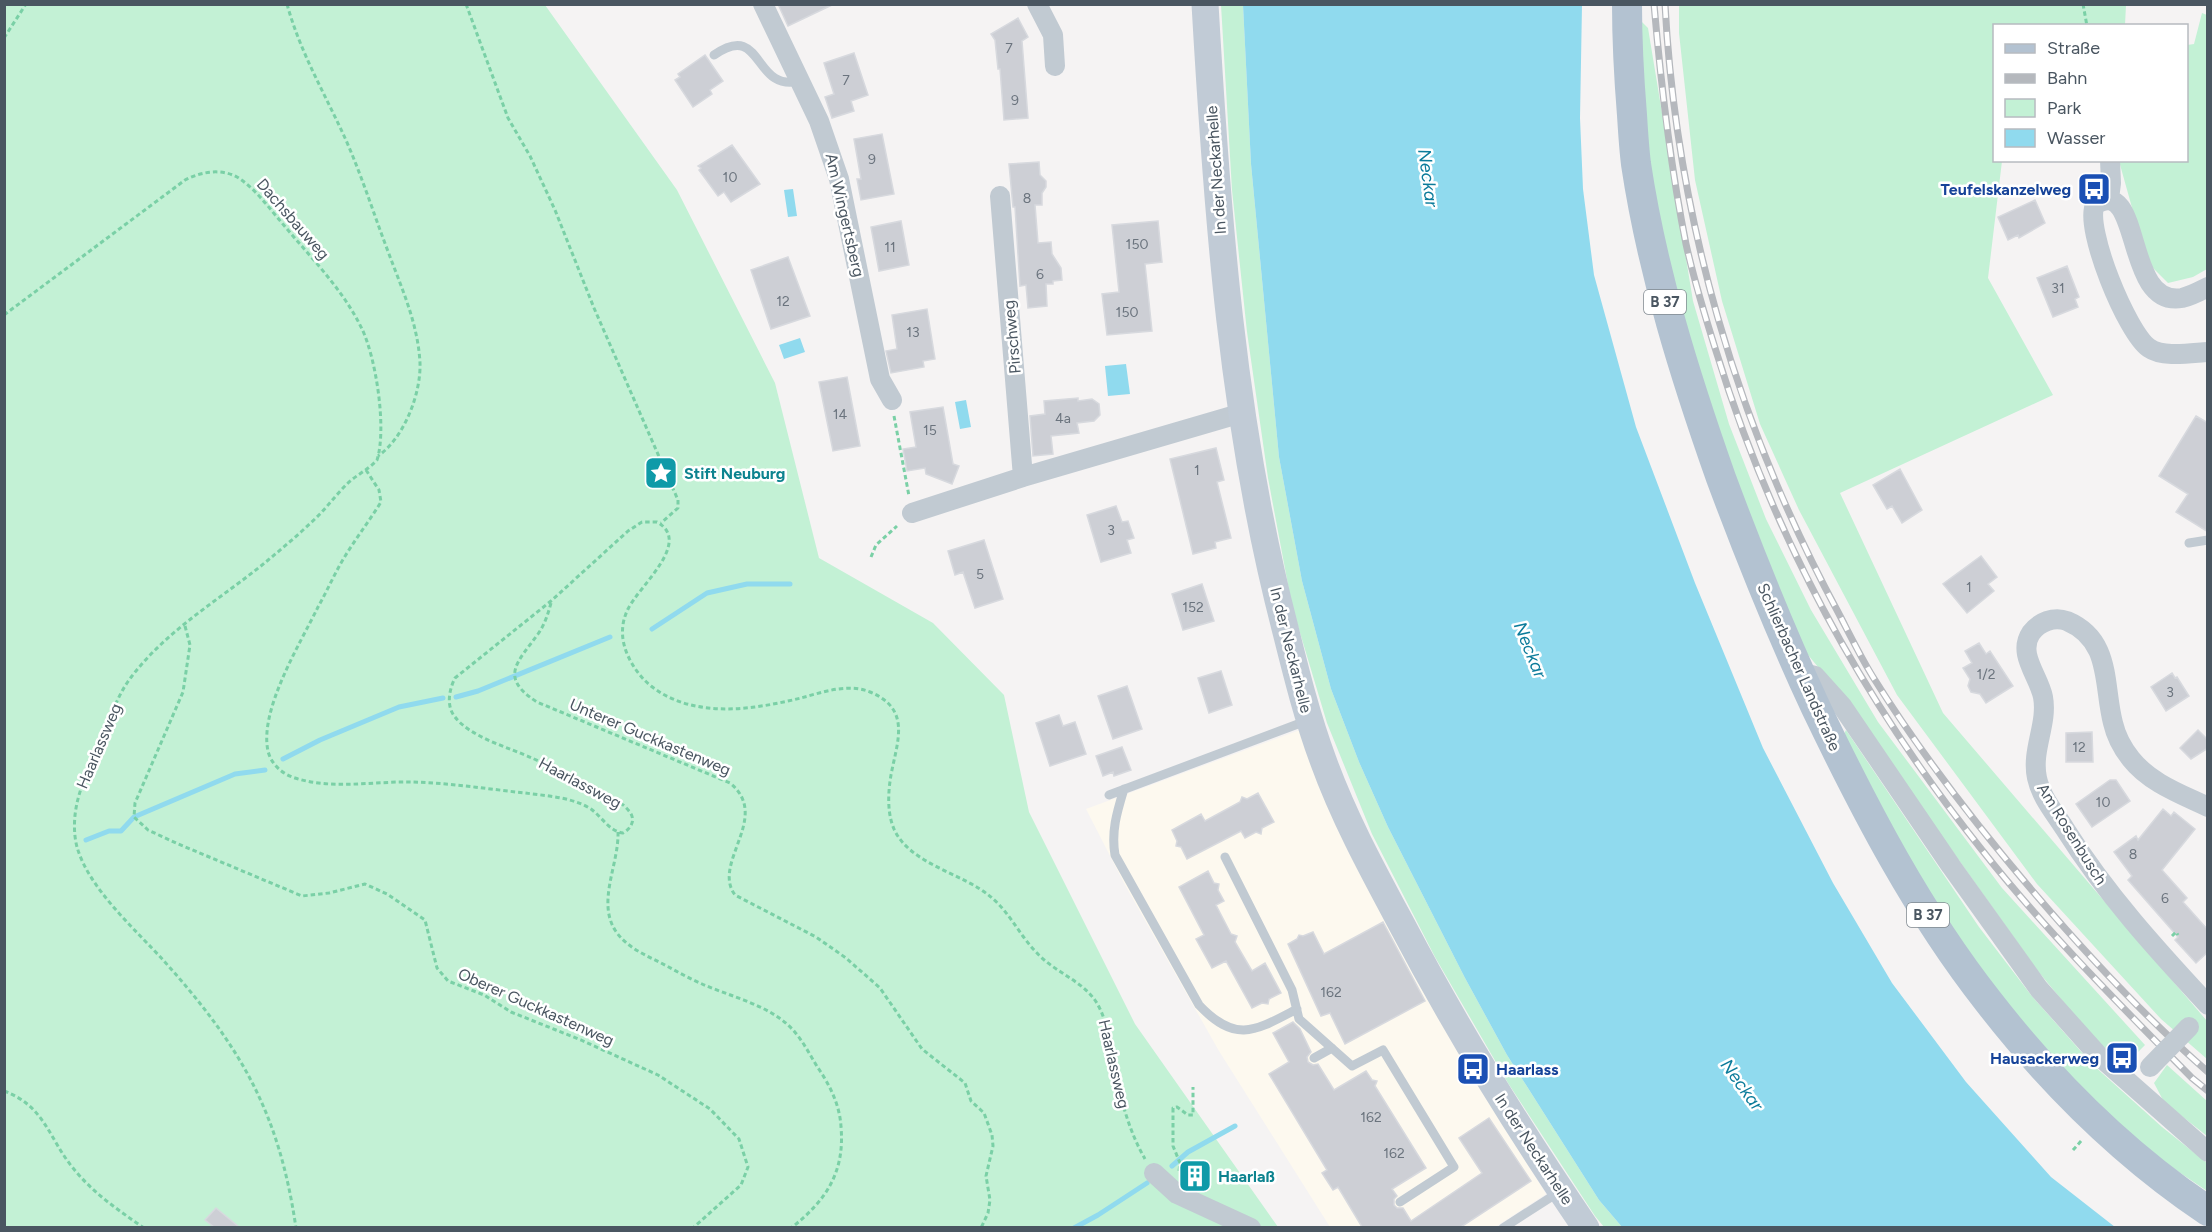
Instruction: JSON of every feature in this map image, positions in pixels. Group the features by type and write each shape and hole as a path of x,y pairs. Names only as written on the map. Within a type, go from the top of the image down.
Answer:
{"main road":[{"name":"In der Neckarhelle","path":"1205,4 1212,133 1224,278 1242,413 1263,538 1309,720 1354,834 1419,958 1494,1086 1586,1227"},
{"name":"Schlierbacher Landstraße","path":"1628,4 1627,45 1636,162 1662,291 1697,411 1756,572 1799,672 1844,766 1875,825 1949,947 1987,1000 2038,1062 2107,1131 2153,1171 2208,1210"}],"street":[{"name":"Am Wingertsberg","path":"764,4 822,129 839,179 880,379 892,400"},
{"path":"1037,4 1053,35 1055,66"},
{"path":"2109,199 2110,162"},
{"name":"Pirschweg","path":"1000,196 1023,477"},
{"path":"2208,287 2183,298 2171,297 2158,291 2148,279 2139,260 2123,209 2115,201 2109,199 2095,205 2092,211 2094,231 2109,275 2133,329 2149,348 2157,352 2208,352"},
{"path":"910,505 1023,477 1242,413"},
{"name":"Am Rosenbusch","path":"2208,807 2152,779 2131,759 2120,742 2112,721 2107,675 2103,661 2086,634 2076,626 2061,620 2049,620 2034,630 2028,640 2026,650 2043,696 2043,715 2035,767 2039,785 2101,883 2208,1007"},
{"path":"1799,672 1815,676 1842,706 1951,866 2039,989 2099,1056 2208,1152"},
{"path":"2132,1086 2208,1007"},
{"path":"1154,1173 1177,1194 1251,1227"}],"lane":[{"path":"714,55 732,46 748,48 755,53 771,77 790,84 800,81"},
{"path":"2189,543 2208,540"},
{"path":"1109,795 1309,720"},
{"path":"1124,789 1114,823 1115,855 1199,1005 1212,1018 1229,1028 1251,1031 1297,1009"},
{"path":"1225,857 1292,990 1299,1019 1352,1066 1383,1050 1454,1167 1400,1202"},
{"path":"1314,1058 1332,1048"},
{"path":"1503,1227 1561,1191"}],"path":[{"path":"4,38 27,4"},
{"path":"287,4 310,69 352,154 413,321 420,361 418,382 397,437 366,470"},
{"path":"466,4 512,129 530,156 555,210 594,309 678,500 678,508 661,523"},
{"path":"2084,4 2087,24"},
{"name":"Dachsbauweg","path":"4,315 185,180 211,172 229,174 245,183 275,215 344,298 362,329 374,363 378,391 378,456"},
{"path":"871,557 876,545 910,505 892,400"},
{"name":"Haarlassweg","path":"296,1227 282,1153 267,1112 249,1074 209,1014 99,887 81,857 75,840 74,825 78,799 123,690 149,656 267,561 317,516 352,480 366,470 379,490 381,502 340,565 277,693 267,733 268,752 279,770 290,776 315,782 343,784 414,782 571,800 590,809 612,829 623,833 628,830 633,820 632,814 620,802 581,780 475,732 456,720 449,705 451,687 455,678 551,601 632,527 646,521 661,523 670,536 669,550 632,602 623,628 624,646 637,671 661,693 679,703 701,708 723,709 783,702 844,688 856,688 872,693 890,705 899,731 889,797 894,829 913,852 993,898 1037,954 1086,990 1094,999 1105,1024 1122,1107 1138,1147 1154,1173"},
{"name":"Unterer Guckkastenweg","path":"551,601 543,626 520,655 515,666 514,676 519,687 537,702 669,756 737,788 744,801 746,813 730,872 729,884 735,896 816,937 872,979 896,1014 909,1027 922,1049 965,1083 971,1101 984,1113 992,1135 993,1146 986,1176 990,1200 988,1213 981,1227"},
{"name":"Oberer Guckkastenweg","path":"185,626 190,645 183,692 135,803 134,817 148,830 302,896 365,884 387,894 425,920 437,968 448,981 484,995 512,1012 658,1075 710,1109 739,1139 748,1167 741,1185 693,1227"},
{"path":"618,832 618,848 607,908 616,932 639,952 698,983 766,1010 784,1021 802,1041 833,1095 839,1109 842,1136 839,1166 826,1193 806,1215 791,1227"},
{"path":"1180,1163 1173,1146 1173,1108 1178,1107 1193,1115 1193,1087"},
{"path":"4,1091 18,1097 36,1111 49,1129 65,1159 87,1184 119,1211 144,1227"},
{"path":"2073,1150 2083,1139"}],"shaded area":[{"path":"1300,730 1460,1055 1546,1194 1495,1227 1330,1227 1219,1051 1125,885 1086,809"}],"green space":[{"path":"5,5 545,5 677,190 775,383 819,558 933,623 1004,695 1029,812 1135,1024 1278,1227 5,1228"},
{"path":"1221,5 1243,5 1251,164 1279,457 1302,581 1331,689 1359,762 1388,827 1465,978 1507,1055 1599,1200 1622,1227 1604,1227 1595,1216 1508,1083 1435,957 1372,834 1327,723 1292,606 1268,478 1247,332 1232,190"},
{"path":"1679,5 2126,5 2125,24 1993,24 1993,162 2002,162 1988,278 2053,395 1840,493 1943,713 2207,1021 2207,1059 2161,1019 2037,884 1897,695 1799,510 1760,424 1722,301 1695,180 1679,33"},
{"path":"2202,13 2207,15 2207,269 2193,277 2168,283 2152,267 2136,222 2119,162 2188,162 2188,45 2194,44"},
{"path":"1639,19 1648,28 1693,301 1729,424 1766,519 1811,610 1878,722 2002,888 2145,1045 2130,1060 2099,1045 2037,970 1842,696 1799,644 1774,588 1687,344 1655,203 1643,107"},
{"path":"1846,730 1979,927 2031,995 2092,1064 2162,1127 2207,1163 2207,1191 2170,1166 2103,1112 2010,1008 1939,914 1843,736"},
{"path":"2167,1065 2207,1101 2207,1136 2164,1102 2154,1083"}],"water":[{"name":"Neckar","path":"1243,5 1582,5 1580,118 1583,189 1594,275 1636,427 1695,583 1763,748 1833,883 1892,983 1966,1082 2051,1177 2115,1227 1622,1227 1599,1200 1507,1055 1465,978 1388,827 1359,762 1331,689 1302,581 1279,457 1251,164"},
{"path":"793,189 797,216 788,217 784,190"},
{"path":"800,338 805,352 784,359 779,345"},
{"path":"1126,364 1130,394 1108,396 1105,366"},
{"path":"966,400 971,427 960,429 955,402"}],"building":[{"path":"778,4 834,4 788,26"},
{"path":"1018,18 1028,37 1022,41 1028,118 1004,120 1000,69 998,69 995,40 991,34"},
{"path":"854,53 868,95 851,101 854,111 832,118 825,97 834,94 824,63"},
{"path":"705,55 723,81 710,90 712,94 693,107 675,80 680,77 678,74"},
{"path":"882,134 894,194 861,200 857,179 861,179 854,139"},
{"path":"732,145 760,184 731,202 724,192 718,196 698,166"},
{"path":"1039,162 1040,175 1046,181 1046,187 1042,193 1042,205 1035,205 1038,243 1051,242 1052,254 1061,268 1062,280 1046,284 1047,306 1028,308 1026,285 1020,286 1015,207 1013,207 1009,164"},
{"path":"2035,200 2045,223 2019,238 2018,235 2008,240 1998,217"},
{"path":"901,221 909,265 879,271 871,227"},
{"path":"1158,221 1162,262 1145,264 1152,331 1107,335 1102,294 1119,292 1112,225"},
{"path":"788,257 810,316 771,329 751,270"},
{"path":"2067,266 2079,297 2075,299 2078,307 2053,317 2037,278"},
{"path":"927,309 935,359 923,361 924,367 891,373 886,351 897,349 892,315"},
{"path":"847,377 860,446 833,451 819,382"},
{"path":"1078,398 1078,401 1092,399 1099,404 1100,415 1094,421 1077,423 1079,433 1051,436 1053,454 1033,456 1030,416 1045,414 1044,401"},
{"path":"943,407 953,464 959,466 952,484 926,474 925,468 907,471 903,449 916,447 910,412"},
{"path":"2196,416 2208,423 2208,532 2176,512 2188,494 2159,476"},
{"path":"1216,448 1224,480 1217,482 1231,538 1215,542 1216,548 1193,554 1170,459"},
{"path":"1900,469 1922,510 1902,523 1892,506 1887,509 1873,485"},
{"path":"1116,506 1122,522 1128,521 1134,538 1127,540 1131,553 1101,562 1087,515"},
{"path":"984,540 1003,599 975,608 963,572 955,575 948,551"},
{"path":"1981,556 1997,577 1988,584 1994,591 1967,613 1943,584"},
{"path":"1202,584 1214,621 1183,630 1172,594"},
{"path":"1979,643 1986,654 1990,651 2013,686 1986,703 1980,694 1971,692 1968,686 1970,679 1963,668 1972,663 1965,651"},
{"path":"1221,671 1232,705 1209,713 1198,678"},
{"path":"2172,673 2189,696 2166,711 2151,687"},
{"path":"1127,686 1142,729 1113,739 1098,696"},
{"path":"1059,715 1063,726 1075,722 1086,754 1050,766 1036,723"},
{"path":"2198,730 2208,740 2208,748 2191,759 2180,748"},
{"path":"2092,732 2093,762 2066,762 2066,733"},
{"path":"1122,747 1131,770 1114,776 1113,772 1103,776 1096,756"},
{"path":"2110,780 2116,780 2130,801 2092,827 2076,804"},
{"path":"1258,793 1274,822 1262,828 1261,834 1256,832 1245,838 1241,831 1187,859 1181,847 1176,846 1177,841 1172,830 1201,814 1205,821 1240,802 1242,797 1247,799"},
{"path":"2163,809 2171,816 2174,812 2195,829 2162,870 2187,898 2183,902 2208,930 2208,952 2196,963 2175,940 2178,937 2128,880 2132,876 2114,852 2136,836 2138,840"},
{"path":"1208,871 1214,883 1219,884 1218,890 1224,901 1216,905 1231,934 1237,936 1235,942 1252,971 1265,963 1281,993 1269,999 1268,1004 1262,1003 1252,1008 1226,961 1212,968 1196,939 1204,935 1179,887"},
{"path":"1383,922 1425,1001 1345,1044 1330,1013 1321,1016 1288,944 1297,939 1299,935 1303,936 1313,932 1324,954"},
{"path":"1293,1022 1300,1029 1311,1052 1307,1057 1308,1062 1313,1065 1318,1064 1334,1090 1366,1071 1372,1080 1377,1081 1375,1086 1426,1168 1392,1189 1397,1196 1394,1199 1394,1205 1397,1208 1403,1208 1411,1221 1482,1173 1459,1138 1489,1118 1531,1181 1461,1227 1362,1227 1338,1187 1333,1190 1322,1173 1327,1170 1269,1074 1289,1062 1273,1033"},
{"name":"Haarlaß","path":"1197,1162 1209,1178 1194,1189 1180,1174"},
{"path":"216,1208 239,1227 214,1227 205,1220"}],"waterway":[{"path":"652,629 707,593 747,584 790,584"},
{"path":"456,697 478,691 610,637"},
{"path":"283,759 320,740 399,707 443,698"},
{"path":"86,840 109,831 121,831 134,817 235,774 265,770"},
{"path":"1172,1166 1188,1152 1235,1126"},
{"path":"1074,1228 1147,1183"}],"railway":[{"path":"1654,4 1675,184 1686,244 1700,298 1739,419 1764,485 1825,613 1860,675 1898,735 2006,880 2137,1023 2208,1091"},
{"path":"1665,4 1671,83 1682,162 1698,240 1718,317 1742,393 1770,468 1802,541 1838,612 1891,706 1930,762 1992,843 2097,964 2140,1009 2208,1072"}],"place":[{"name":"Teufelskanzelweg","path":"2094,189"},
{"name":"Stift Neuburg","path":"661,473"},
{"name":"Hausackerweg","path":"2122,1058"},
{"name":"Haarlass","path":"1473,1069"},
{"name":"Haarlaß","path":"1195,1176"}]}
